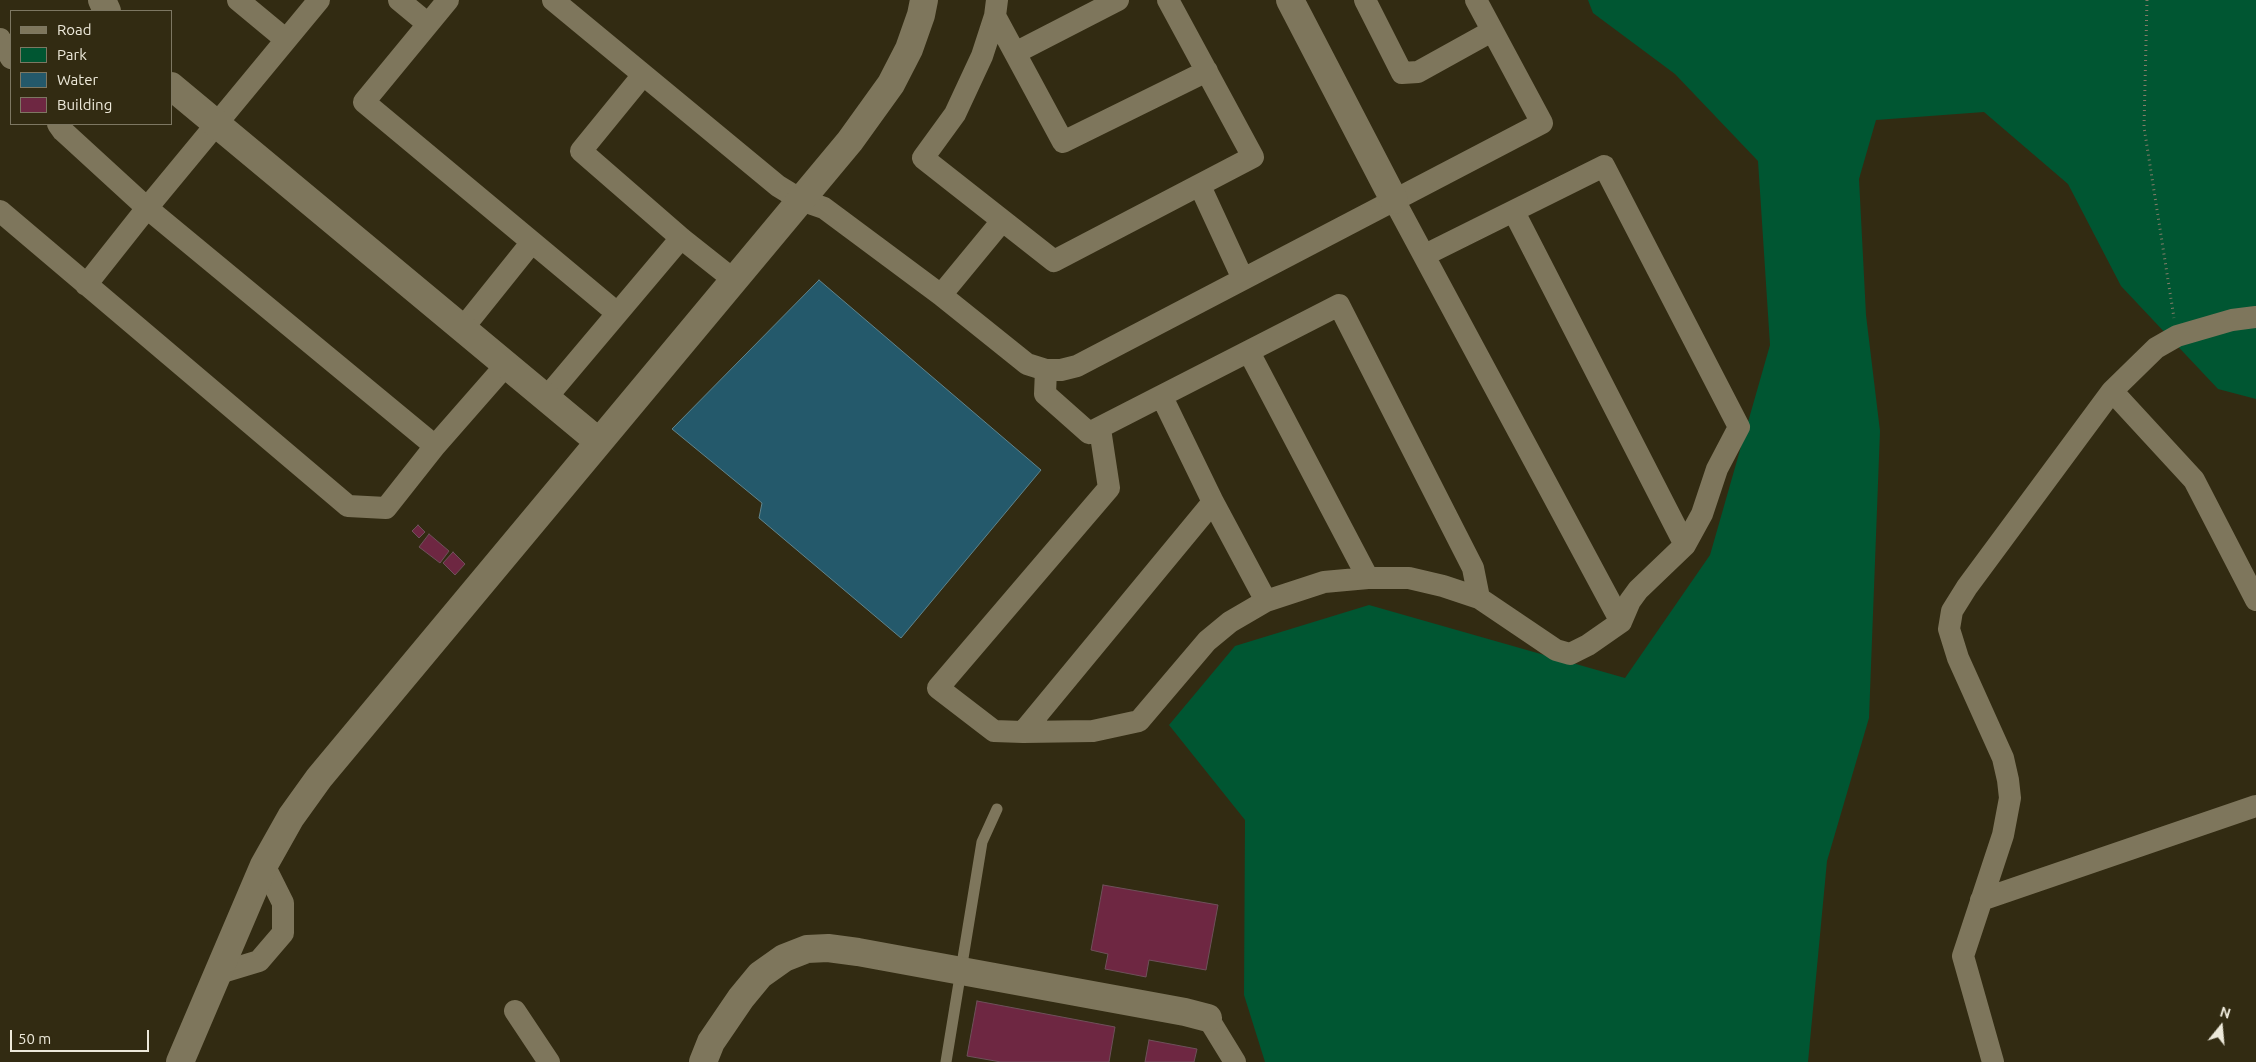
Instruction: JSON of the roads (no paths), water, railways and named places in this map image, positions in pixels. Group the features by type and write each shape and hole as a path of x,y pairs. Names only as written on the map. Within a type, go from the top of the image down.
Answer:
{"street":[{"path":"238,0 285,39"},
{"path":"86,285 218,125 285,39 319,0"},
{"path":"398,0 428,24"},
{"path":"448,0 364,102 617,313"},
{"path":"553,0 778,186 801,200 824,208 941,295 1027,364 1046,370 1061,370 1077,366 1542,124 1476,0"},
{"path":"180,1062 264,865 291,816 319,778 850,141 891,84 909,49 924,0"},
{"path":"1015,52 1118,0"},
{"path":"996,8 982,56 955,114 923,158 1054,261 1200,186 1252,156 1168,0"},
{"path":"1290,0 1394,200 1621,622"},
{"path":"1365,0 1402,73 1418,72 1492,31"},
{"path":"996,8 1015,52 1063,142 1207,70"},
{"path":"0,39 10,56"},
{"path":"643,75 581,151 681,238 734,280"},
{"path":"172,87 464,328 598,442"},
{"path":"59,125 148,208 435,446"},
{"path":"1100,429 1109,488 938,688 994,731 1093,730 1139,721 1207,641 1230,622 1266,601 1324,582 1368,578 1409,578 1443,586 1479,598 1556,650 1570,654 1588,645 1621,622 1630,601 1638,590 1684,545 1702,514 1717,469 1739,427 1604,166 1425,255"},
{"path":"1200,186 1243,279"},
{"path":"0,211 348,506 386,508 435,446 506,365"},
{"path":"1514,212 1684,545"},
{"path":"941,295 1002,221"},
{"path":"546,398 681,238"},
{"path":"464,328 532,242"},
{"path":"1046,370 1046,394 1089,433 1339,305 1473,568 1479,598"},
{"path":"1993,1062 1963,956 2003,835 2010,798 2003,758 1958,658 1949,629 1952,611 1967,587 2037,490 2112,391 2156,348 2176,336 2232,320 2256,317"},
{"path":"1249,352 1368,578"},
{"path":"2112,391 2194,480 2256,600"},
{"path":"1162,397 1213,502 1266,601"},
{"path":"1023,732 1213,502"},
{"path":"1980,900 2256,806"},
{"path":"216,974 259,961 283,933 283,903 264,865"},
{"path":"703,1062 711,1042 741,998 760,975 784,958 807,949 828,948 960,970 1185,1012 1208,1018 1234,1062"},
{"path":"515,1011 549,1062"}],"lane":[{"path":"946,1062 982,842 997,809"}],"water":[{"path":"819,280 1041,470 901,638 759,518 762,503 672,429"}]}
